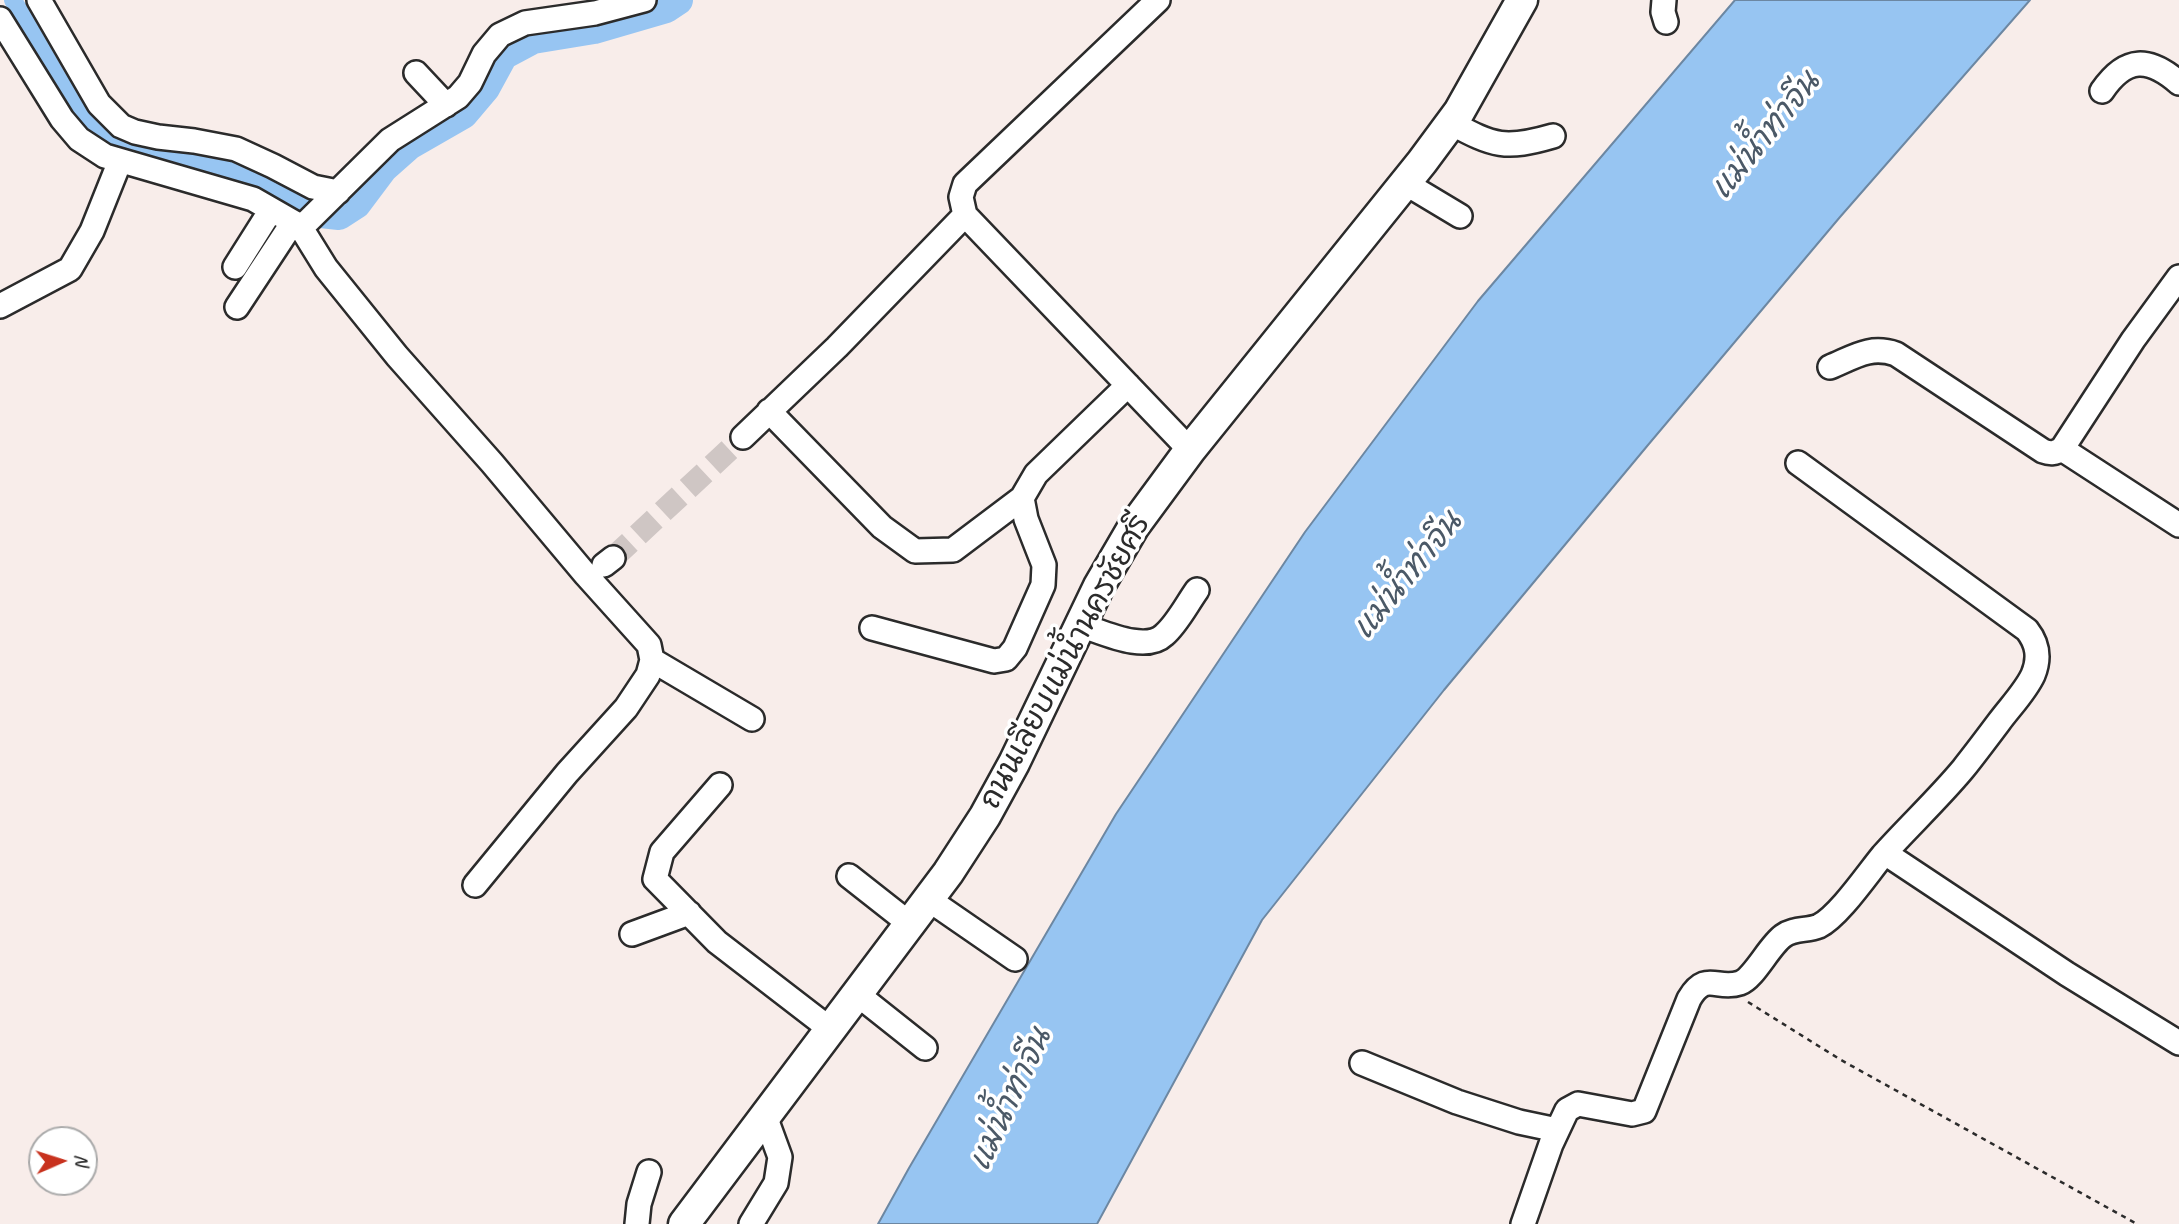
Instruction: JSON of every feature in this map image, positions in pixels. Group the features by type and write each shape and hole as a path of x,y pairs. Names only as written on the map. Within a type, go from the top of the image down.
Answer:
{"main road":[{"name":"ถนนเลียบแม่น้ำนครชัยศรี","path":"684,1224 948,873 985,816 1014,764 1099,586 1134,526 1190,450 1451,122 1487,65 1522,0"}],"street":[{"path":"38,0 99,104 121,126 158,137 236,149 335,195"},
{"path":"237,307 300,223 335,195 390,140 458,97 470,83 484,54 500,35 525,23 595,13 644,0"},
{"path":"1158,0 965,184 961,197 965,215 1190,450"},
{"path":"0,19 62,119 79,139 105,156 253,199 300,223 326,268 397,356 649,645 652,660 648,675 625,708 567,773 475,885"},
{"path":"2102,91 2121,69 2136,63 2149,64 2179,83"},
{"path":"416,73 446,105"},
{"path":"1451,122 1481,139 1498,144 1527,144 1553,136"},
{"path":"0,306 70,269 92,231 120,160"},
{"path":"1405,183 1460,216"},
{"path":"235,267 271,210"},
{"path":"743,437 837,347 965,215"},
{"path":"1830,367 1871,350 1883,349 1896,354 2043,451 2055,453 2062,449 2133,340 2179,276"},
{"path":"769,411 882,527 915,551 953,550 1022,498 1036,474 1128,385"},
{"path":"2062,449 2179,525"},
{"path":"1523,1224 1557,1130 1567,1110 1578,1104 1632,1114 1644,1111 1689,999 1696,988 1703,984 1740,983 1784,935 1818,926 1831,917 1963,768 2033,675 2038,657 2037,648 2034,639 2018,623 1798,463"},
{"path":"872,628 994,661 1006,659 1044,585 1044,565 1026,519 1022,498"},
{"path":"1080,625 1140,643 1153,643 1166,635 1196,590"},
{"path":"652,660 751,719"},
{"path":"720,785 662,852 654,879 717,942 830,1029"},
{"path":"1885,853 2067,974 2179,1043"},
{"path":"849,876 910,924"},
{"path":"928,899 1015,960"},
{"path":"632,934 688,913"},
{"path":"857,994 925,1048"},
{"path":"1362,1063 1457,1102 1519,1122 1557,1130"},
{"path":"751,1224 776,1183 780,1157 765,1116"},
{"path":"637,1224 639,1204 649,1172"}],"path":[{"path":"1718,983 1841,1059 2137,1224"}],"water":[{"name":"แม่น้ำท่าจีน","path":"1735,0 2030,0 1840,217 1648,445 1444,690 1262,920 1097,1224 878,1224 1116,814 1305,532 1478,301"}],"waterway":[{"path":"13,0 64,89"},
{"path":"64,89 86,117 113,139 147,150 205,160 241,173 321,213 339,215 356,204 383,168 409,145 463,114 485,88 503,55 533,39 594,29 666,8 678,0"}],"tunnel":[{"path":"613,558 743,437"}]}
